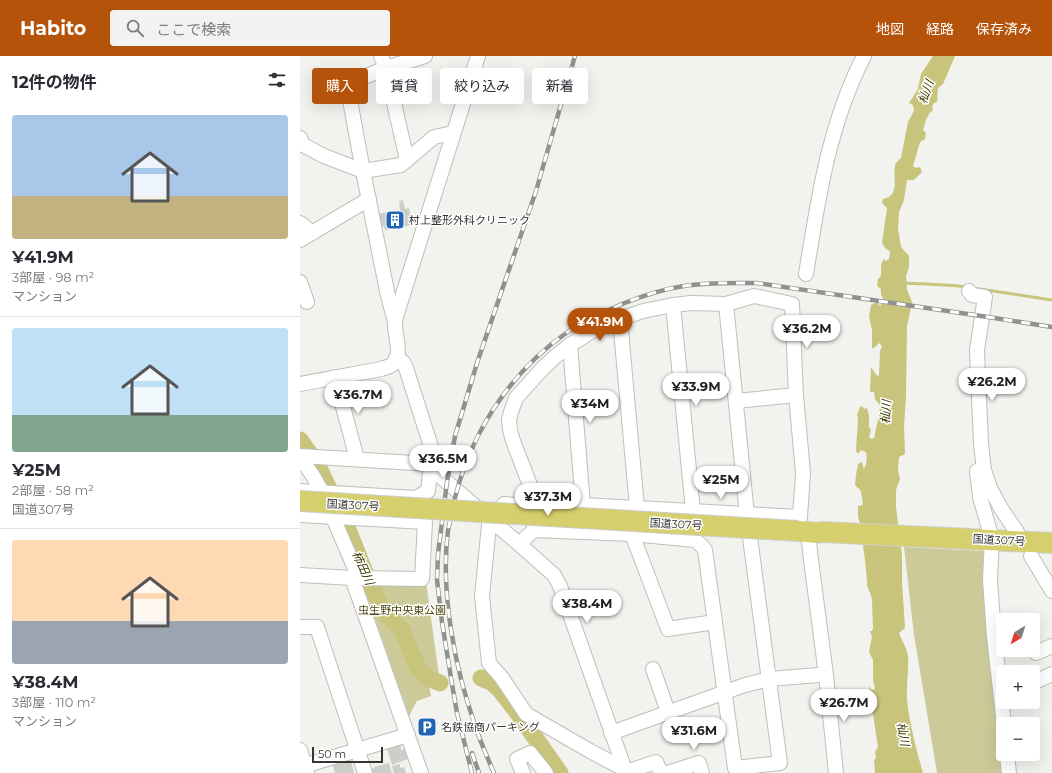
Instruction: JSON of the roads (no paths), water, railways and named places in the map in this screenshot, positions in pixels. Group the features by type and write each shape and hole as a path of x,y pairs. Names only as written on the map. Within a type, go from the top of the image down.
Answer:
{"highway":[{"name":"国道307号","path":"300,502 810,532 1052,543"}],"street":[{"path":"300,384 381,369 393,364 398,353 395,323 388,296 347,84 384,62 425,56"},
{"path":"395,323 478,56"},
{"path":"806,274 817,207 829,152 848,92 864,56"},
{"path":"384,62 407,160"},
{"path":"300,138 303,144 324,156 363,171 401,166 434,137 453,133"},
{"path":"300,223 306,236 369,199"},
{"path":"300,282 307,302"},
{"path":"969,291 972,295 985,297 977,350 981,444 984,470 990,488 1002,510 1017,532"},
{"path":"470,502 516,505 537,503 583,505 800,518 803,473 796,395 792,304 754,296 726,304 691,303 643,311 597,328 570,345 543,368 516,398 509,420 513,441 537,503 534,530 519,544"},
{"path":"534,530 632,534 695,540 702,546 705,550 735,768 780,763 747,515 726,304"},
{"path":"673,305 693,511"},
{"path":"620,319 637,508"},
{"path":"570,345 583,505"},
{"path":"396,358 403,362 406,368 432,460 440,476 554,575 560,586 625,771"},
{"path":"335,377 356,459"},
{"path":"736,401 796,395"},
{"path":"301,457 432,460"},
{"path":"301,457 313,476 328,492 333,517 361,579 421,773"},
{"path":"300,491 416,498 428,491 432,460"},
{"path":"984,470 977,471 987,539 994,636 1003,717"},
{"path":"300,515 425,522 422,579 361,579 300,575"},
{"path":"489,517 482,596 489,663 502,678 526,714 625,771 656,762 660,773"},
{"path":"810,532 810,560 826,675 836,773"},
{"path":"632,534 668,629 715,622"},
{"path":"1031,556 1052,590"},
{"path":"300,627 317,628 365,773"},
{"path":"1040,651 1052,646"},
{"path":"653,669 668,712"},
{"path":"1040,680 1052,674"},
{"path":"611,733 745,685 769,679 826,675"},
{"path":"300,750 304,769 357,750 408,735"},
{"path":"523,773 517,759 530,753 546,773"},
{"path":"1008,761 1009,773"},
{"path":"667,773 699,763 702,773"}],"water":[{"name":"杣川","path":"933,56 955,56 943,84 938,88 937,102 934,103 932,107 933,109 926,120 923,130 926,133 925,139 920,142 913,166 916,168 920,167 922,172 914,180 907,180 904,200 899,212 898,229 901,247 909,256 909,267 906,276 907,290 912,303 907,326 904,427 905,454 899,457 898,471 900,479 896,490 896,507 902,556 905,628 899,633 906,647 908,656 907,700 923,773 875,773 874,760 876,758 875,752 878,747 872,708 874,697 869,688 870,686 871,690 875,689 873,680 873,660 869,652 872,637 870,631 872,631 873,628 872,600 867,586 865,560 858,517 858,506 863,505 861,491 855,485 858,464 862,462 864,469 867,456 866,452 861,450 858,454 856,451 857,415 861,406 865,409 867,408 869,427 871,430 869,437 871,439 874,438 880,405 875,399 874,392 870,392 871,367 877,376 879,375 880,351 882,346 879,343 872,348 872,330 869,317 871,305 877,302 880,306 884,300 881,295 881,289 877,286 878,279 881,276 881,264 884,259 886,261 889,259 890,251 886,249 882,243 887,208 882,203 883,199 889,197 894,190 894,171 896,163 901,158 908,122 914,111 913,105 909,103 918,89 921,74"}],"waterway":[{"path":"903,283 967,287"},
{"path":"973,288 1052,300"},
{"name":"柿田川","path":"300,440 317,464 347,527 366,575 382,609 402,630 418,668 428,678 440,683"},
{"name":"柿田川","path":"481,678 491,682 500,690 560,773"}],"railway":[{"path":"472,773 457,713 442,622 437,580 438,554 447,482 455,436 478,360 536,191 575,56"},
{"path":"494,773 479,737 461,680 451,630 446,579 448,531 459,484 468,458 480,433 493,409 509,387 547,348 582,323 622,304 668,289 711,283 757,283 1052,327"},
{"path":"472,753 479,773"}],"place":[{"name":"村上整形外科クリニック","path":"395,220"},
{"name":"名鉄協商パーキング","path":"427,727"}],"park label":[{"name":"虫生野中央東公園","path":"402,610"}]}
